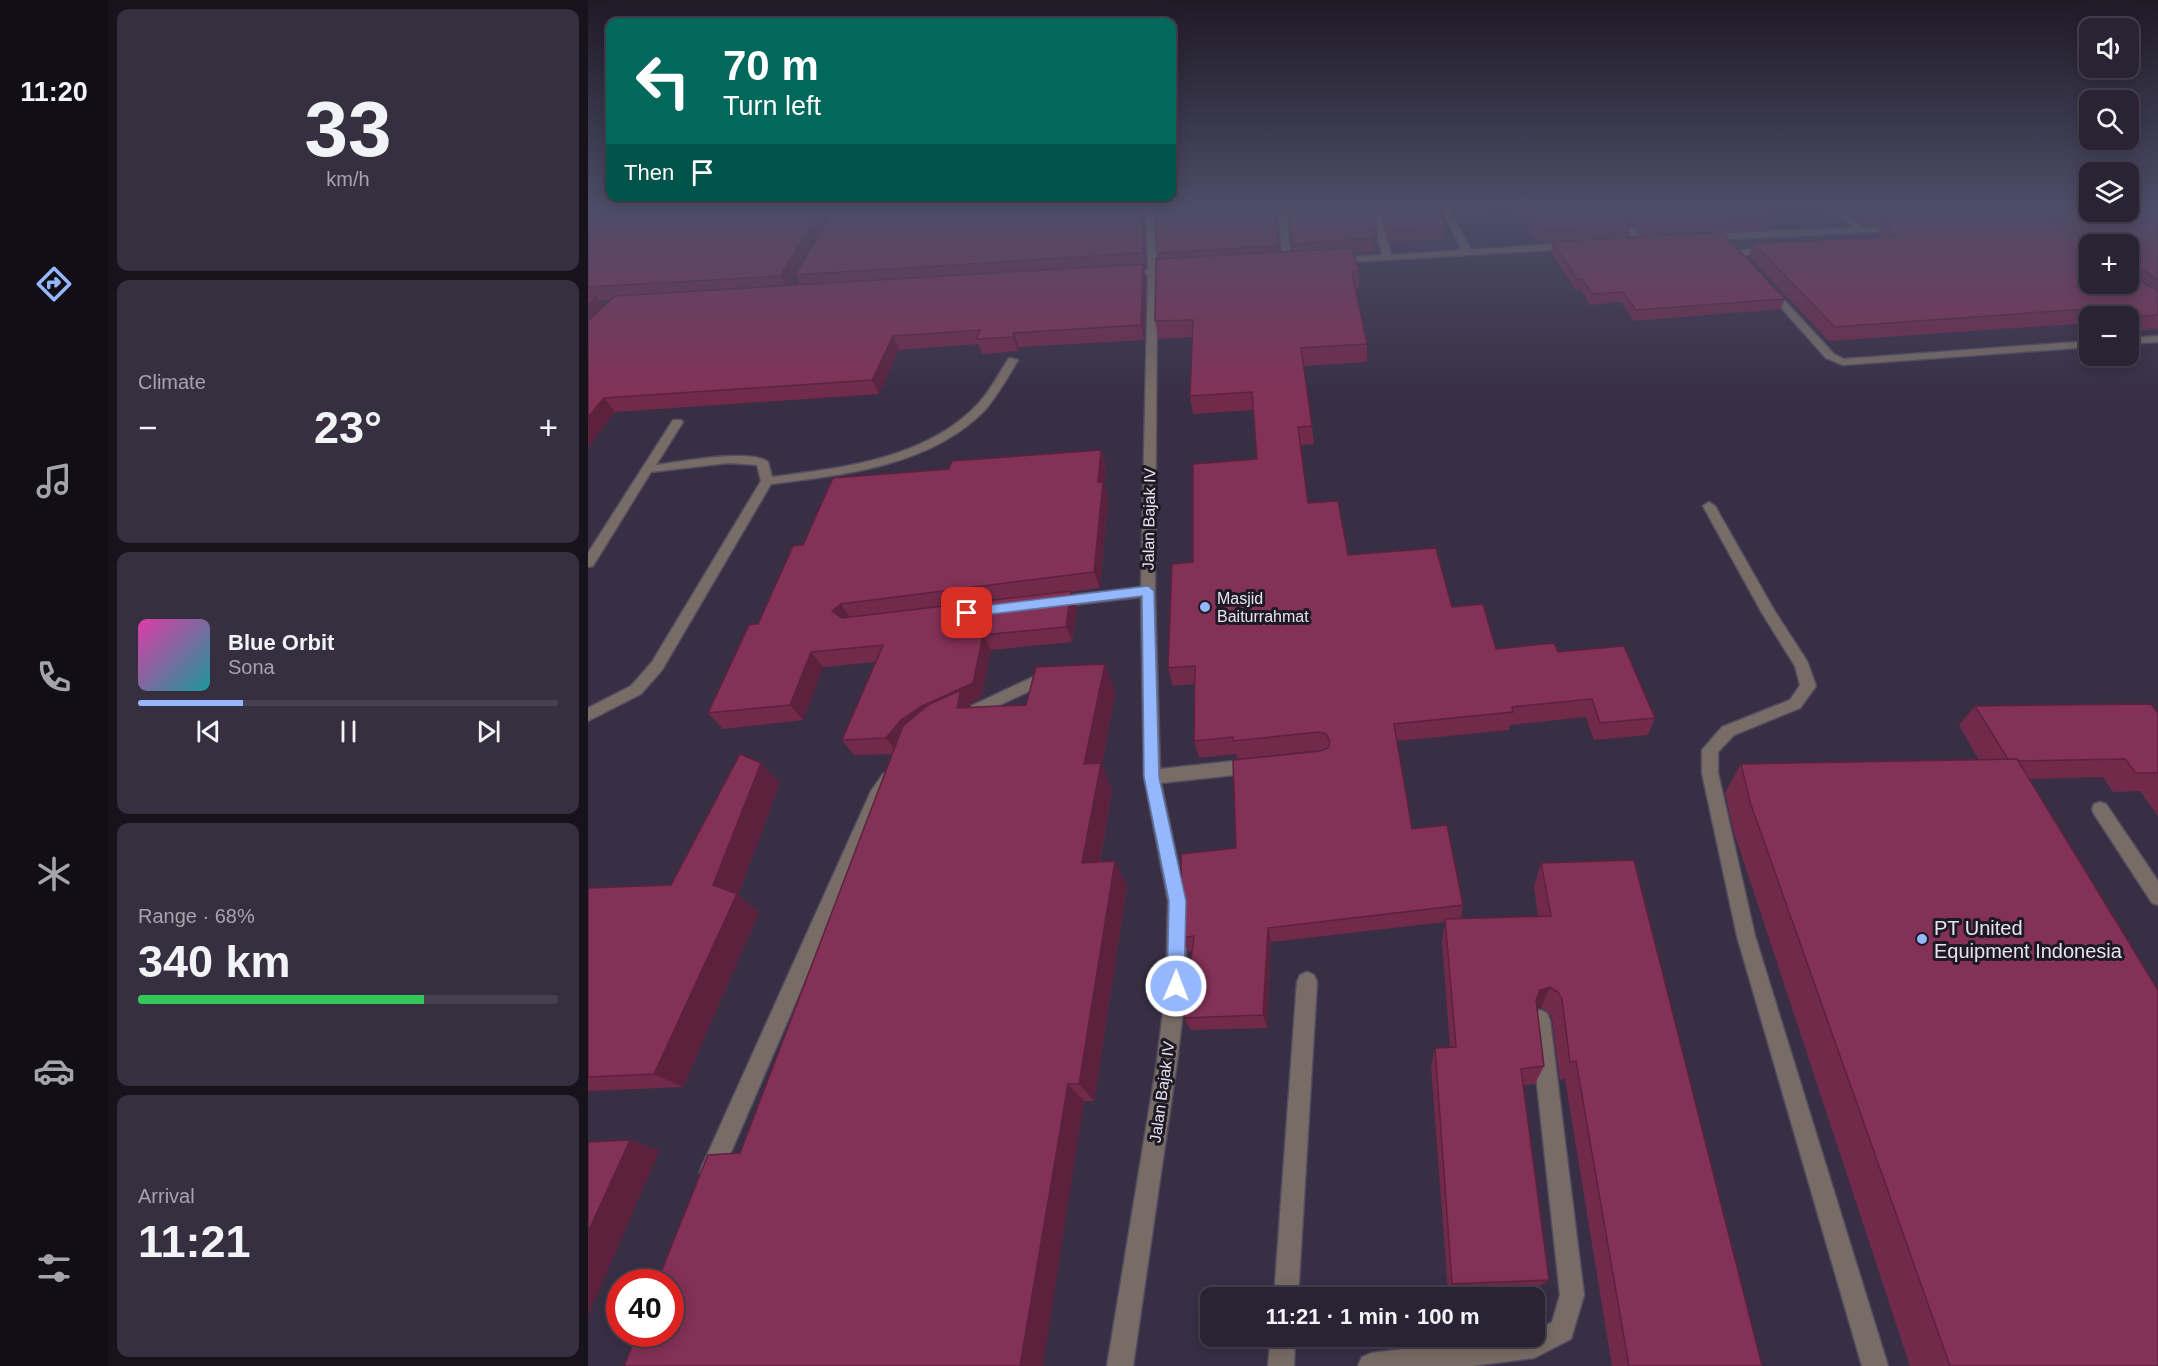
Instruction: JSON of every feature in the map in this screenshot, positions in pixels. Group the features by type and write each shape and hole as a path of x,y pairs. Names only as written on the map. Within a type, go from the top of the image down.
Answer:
{"street":[{"name":"Jalan Bajak IV","path":"1120,1366 1167,1062 1176,986 1177,901 1152,777 1148,591 1153,270"},
{"path":"1108,276 1186,271"},
{"path":"1764,284 1830,356 1843,362 2079,345"},
{"path":"2139,340 2158,339"},
{"path":"767,481 858,470 928,443 976,412 1013,360"},
{"path":"588,562 677,422"},
{"path":"588,716 636,690 657,666 767,481 762,462 728,459 649,469"},
{"path":"1709,506 1769,613 1802,665 1808,686 1795,704 1728,731 1710,750 1710,773 1746,936 1875,1366"},
{"path":"1036,604 1148,591"},
{"path":"948,723 1050,675"},
{"path":"1152,777 1266,765"},
{"path":"704,1188 879,791 899,766"},
{"path":"2100,809 2158,897"},
{"path":"1287,1287 1307,982"},
{"path":"1371,1366 1534,1346 1562,1329 1572,1295 1540,1020"},
{"path":"1281,1366 1282,1347"}],"building":[{"path":"588,270 784,270 780,276 588,287"},
{"path":"798,270 878,270 795,275"},
{"path":"1048,270 1143,270 1141,325 1014,333 1013,337 976,339 980,330 893,336 872,380 604,398 588,417 588,321 615,296"},
{"path":"1156,270 1358,270 1359,272 1352,272 1367,344 1301,348 1312,426 1298,427 1308,503 1338,501 1348,555 1436,548 1452,607 1483,604 1496,649 1554,643 1558,652 1624,646 1655,718 1600,723 1592,699 1512,707 1513,712 1394,724 1412,829 1447,825 1463,905 1268,928 1263,1015 1184,1018 1194,936 1182,938 1181,854 1236,848 1233,760 1320,751 1328,748 1330,741 1326,734 1319,732 1233,741 1233,737 1194,741 1195,666 1168,668 1172,564 1193,562 1193,464 1257,459 1252,392 1190,396 1193,320 1155,321"},
{"path":"1571,270 1757,270 1785,299 1636,310 1623,292 1592,294 1582,279 1577,279"},
{"path":"1779,270 2079,270 2079,294 2139,294 2139,280 2158,291 2158,315 2139,316 2139,306 2079,306 2079,309 1835,327"},
{"path":"2143,270 2158,270 2158,280"},
{"path":"588,297 596,297 588,305"},
{"path":"1101,450 1098,482 1103,482 1094,572 841,604 832,611 842,618 1071,591 1066,627 983,635 973,683 922,706 901,720 886,738 842,740 883,645 811,652 790,705 708,713 749,625 758,624 793,546 803,545 833,478 949,469 952,461"},
{"path":"1105,664 1084,764 1101,763 1082,863 1115,861 1079,1084 1068,1084 1020,1366 624,1366 632,1347 684,1347 684,1269 662,1269 708,1155 740,1153 903,726 928,705 961,690 957,708 1026,705 1036,667"},
{"path":"2151,704 2158,713 2158,773 2136,773 2125,759 2018,761 2008,759 1975,706"},
{"path":"740,754 761,763 713,885 737,894 654,1074 588,1077 588,888 671,885"},
{"name":"PT United Equipment Indonesia","path":"2017,759 2158,990 2158,1366 1950,1366 1750,802 1741,764"},
{"path":"1634,860 1762,1366 1629,1366 1576,1061 1570,1062 1562,999 1558,992 1550,987 1540,990 1536,1000 1544,1066 1521,1069 1549,1280 1452,1284 1435,1048 1456,1047 1445,919 1551,916 1541,863"},
{"path":"630,1140 588,1232 588,1142"}],"place":[{"name":"Masjid Baiturrahmat","path":"1205,607"},
{"name":"PT United Equipment Indonesia","path":"1922,939"}],"route":[{"path":"967,613 1148,591 1152,777 1177,901 1176,986"}]}
